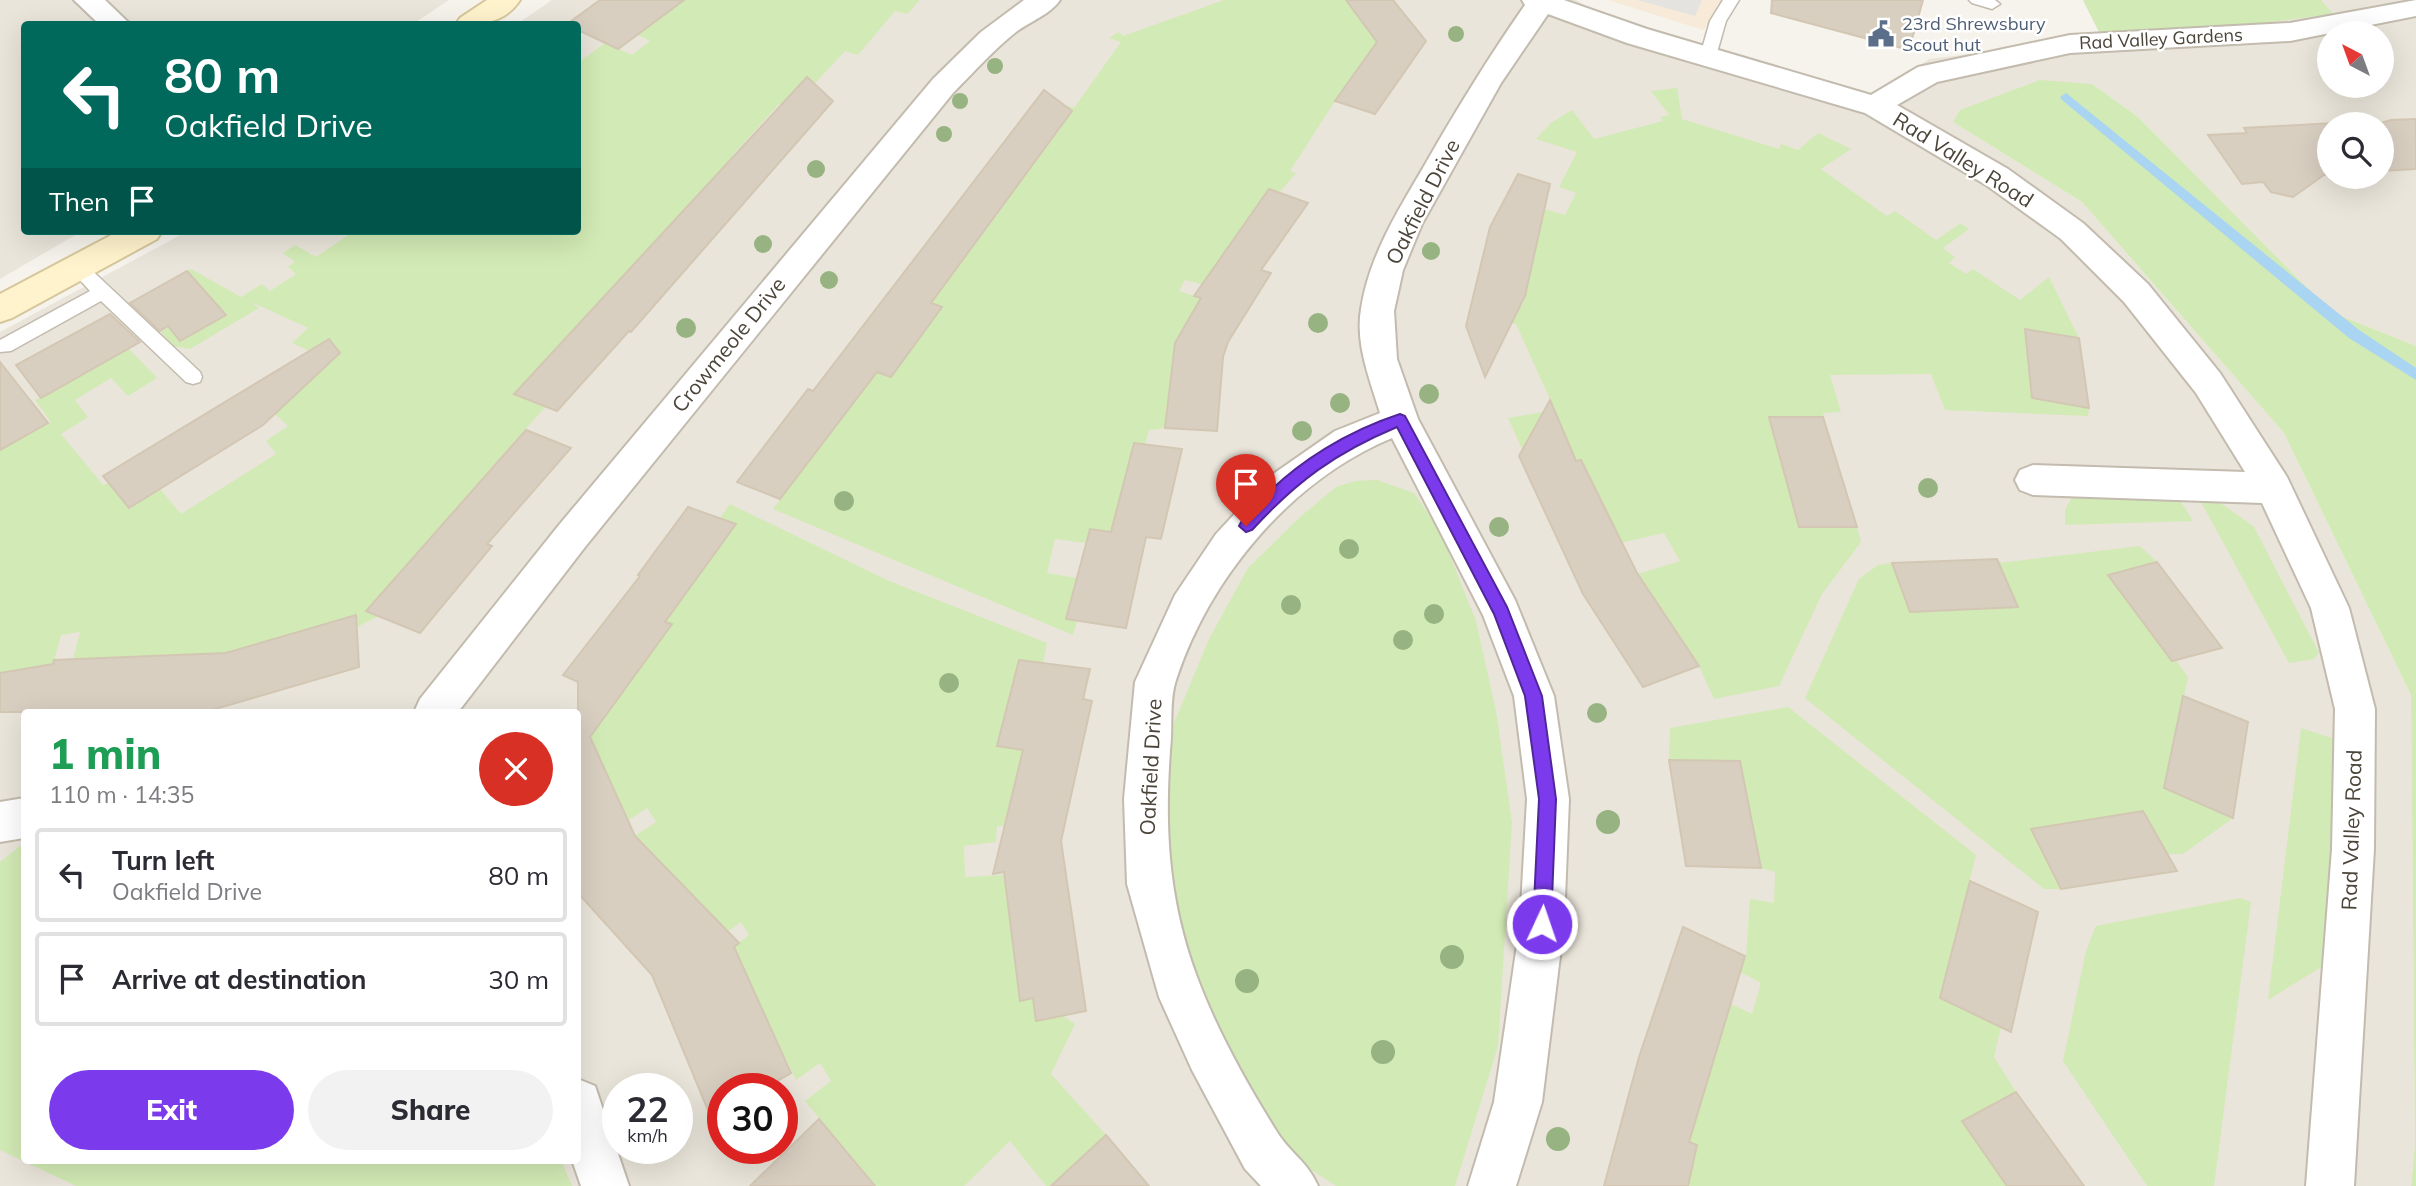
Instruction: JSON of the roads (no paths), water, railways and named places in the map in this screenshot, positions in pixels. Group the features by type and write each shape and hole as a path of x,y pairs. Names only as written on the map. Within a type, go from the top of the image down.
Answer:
{"main road":[{"path":"474,21 506,0"},
{"path":"0,309 139,235"}],"street":[{"path":"88,0 112,21"},
{"name":"Crowmeole Drive","path":"436,709 572,536 943,86 978,50 1025,12 1046,0"},
{"name":"Rad Valley Road","path":"1539,2 1637,36 1876,106 1997,177 2072,231 2136,293 2208,383 2274,488 2330,608 2356,709 2353,849 2330,1186"},
{"name":"Oakfield Drive","path":"1492,1186 1518,1102 1542,924 1548,799 1534,696 1505,623 1400,420 1380,359 1377,311 1387,270 1406,224 1488,80 1539,2"},
{"name":"Rad Valley Gardens","path":"2379,21 2416,7"},
{"name":"Rad Valley Gardens","path":"1876,106 1899,89 1928,74 2057,46 2317,29"},
{"name":"Rad Valley Gardens","path":"2290,32 2317,41"},
{"name":"Oakfield Drive","path":"1294,1186 1262,1152 1208,1054 1175,981 1149,884 1145,799 1155,682 1189,607 1237,535 1282,488 1320,460 1348,441 1400,420"},
{"path":"2033,480 2274,488"},
{"path":"0,822 21,818"},
{"path":"581,1112 605,1186"}],"lane":[{"path":"1709,0 1718,21"},
{"path":"1708,56 1718,21 1731,0"},
{"path":"78,268 193,377"},
{"path":"4,346 103,292"}],"waterway":[{"path":"2066,97 2354,334 2416,375"}],"place":[{"name":"23rd Shrewsbury Scout hut","path":"1881,34"}]}
